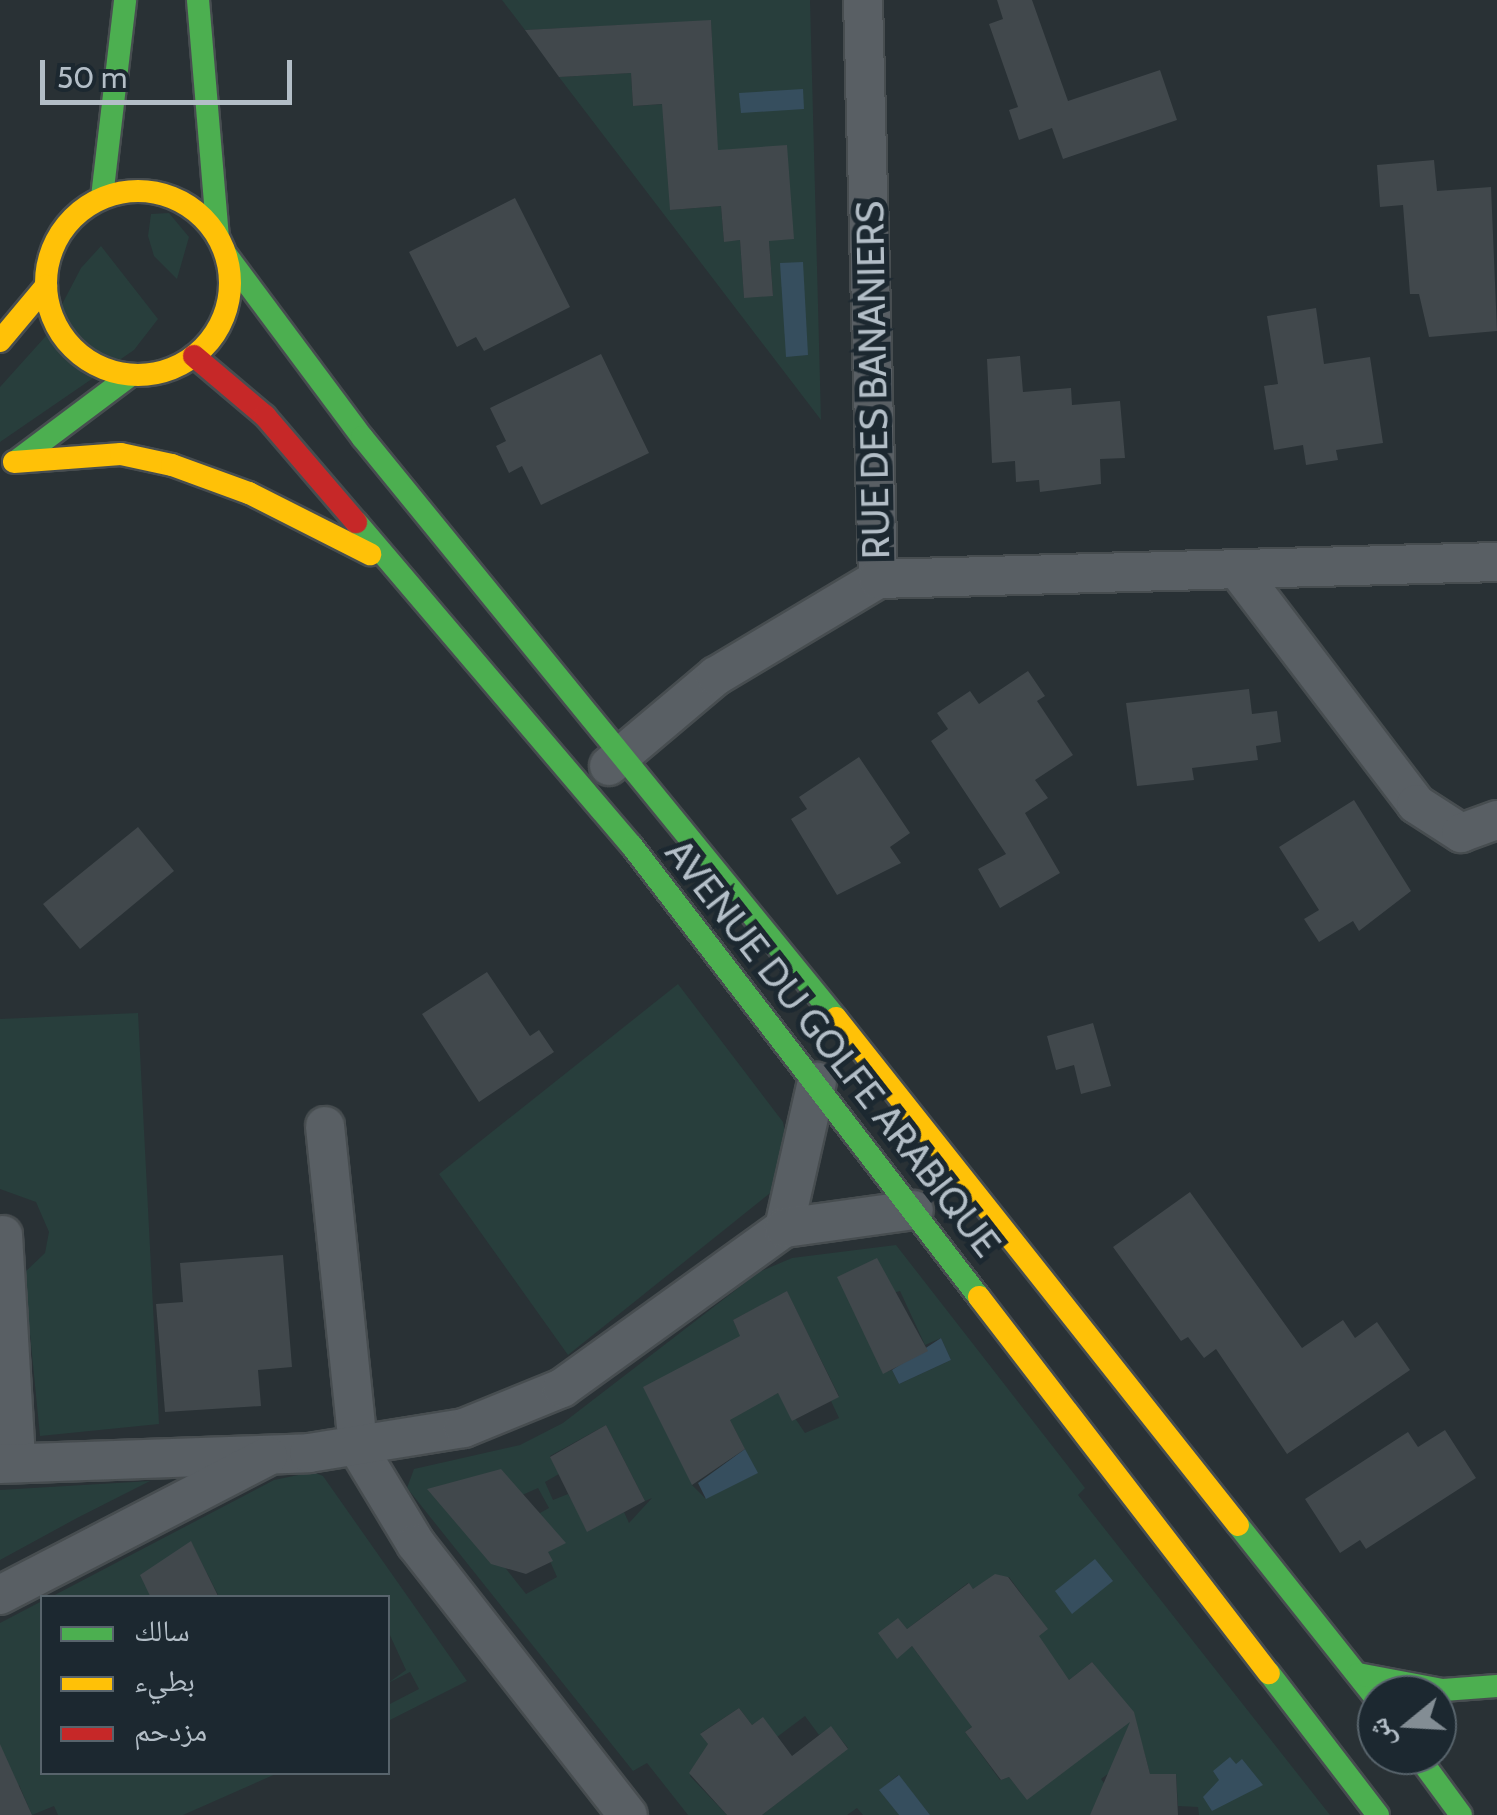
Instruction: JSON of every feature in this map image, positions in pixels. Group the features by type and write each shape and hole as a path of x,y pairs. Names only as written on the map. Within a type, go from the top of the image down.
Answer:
{"street":[{"path":"102,197 125,0"},
{"path":"7,467 131,375 194,356 222,322 222,246 198,0"},
{"name":"RUE DES BANANIERS","path":"584,787 742,658 878,579 863,0"},
{"path":"0,341 46,286 66,224 102,197 167,195 222,246"},
{"name":"AVENUE DU GOLFE ARABIQUE","path":"222,246 362,438 625,752 1378,1815"},
{"path":"46,286 72,347 131,375"},
{"name":"AVENUE DU GOLFE ARABIQUE","path":"194,356 265,416 400,570 584,787 817,1082 939,1197 1358,1674"},
{"path":"7,467 121,454 172,465 250,493 400,570"},
{"path":"878,579 1242,574 1497,562"},
{"path":"1242,574 1416,804 1460,833 1497,820"},
{"path":"784,1228 817,1082"},
{"path":"324,1126 358,1448 416,1544 628,1815"},
{"path":"3,1235 8,1464 270,1455 427,1438 541,1399 784,1228 939,1197"},
{"path":"0,1595 270,1455"},
{"path":"1358,1674 1443,1690 1497,1686"},
{"path":"1431,1775 1460,1815"}],"green space":[{"path":"502,0 810,0 821,420 559,77 631,73 633,106 715,101 711,21 525,30","holes":["786,145 769,241 773,295 744,297 740,240 724,241 721,206 670,210"]},
{"path":"169,213 189,237 177,279 154,256 148,236 151,214"},
{"path":"101,246 158,319 134,350 0,442 0,387 45,337 81,268"},
{"path":"678,984 783,1122 788,1146 774,1190 568,1355 439,1174"},
{"path":"138,1013 159,1424 40,1436 24,1273 45,1253 49,1232 36,1202 0,1189 0,1019"},
{"path":"896,1245 1085,1488 1078,1495 1330,1815 1199,1815 1198,1807 1178,1806 1176,1774 1150,1774 1143,1748 1101,1779 1112,1794 1090,1815 930,1815 898,1775 880,1790 899,1815 863,1815 857,1808 847,1815 762,1815 848,1748 831,1727 819,1735 805,1716 777,1737 763,1718 752,1725 739,1708 701,1733 711,1748 690,1776 727,1815 688,1815 647,1763 633,1771 407,1488 414,1469 520,1445 563,1423 759,1272 792,1258","holes":["900,1291 925,1345 941,1338 951,1360 899,1384 892,1370 883,1373 893,1293","787,1292 839,1396 831,1401 839,1418 805,1433 778,1393 769,1397 733,1320","698,1358 757,1473 705,1498 692,1485","606,1425 645,1501 652,1498 629,1523 624,1512 589,1530 568,1494 553,1500 545,1482 559,1474 550,1456","538,1488 549,1508 531,1518 557,1577 526,1594 499,1560 520,1496","1009,1577 1047,1629 950,1697 912,1646 897,1658 898,1619 907,1629 968,1583 973,1589","1092,1662 1134,1718 1027,1799 1009,1777 1000,1780 965,1732 1014,1694 1063,1672 1069,1680"]},
{"path":"313,1472 323,1476 467,1681 390,1720 390,1704 419,1689 410,1672 390,1682 406,1670 390,1635 390,1595 218,1595 191,1542 152,1595 55,1595 274,1480"},
{"path":"150,1481 77,1518 0,1560 0,1490"},
{"path":"40,1602 40,1775 273,1775 183,1815 58,1815 54,1806 32,1815 19,1785 0,1793 0,1623"}],"water":[{"path":"803,89 804,109 741,113 739,93"},
{"path":"803,262 808,355 786,357 780,263"},
{"path":"941,1338 951,1360 899,1384 892,1370"},
{"path":"745,1449 758,1473 706,1499 698,1483"},
{"path":"1095,1559 1113,1581 1072,1614 1055,1591"},
{"path":"1230,1757 1236,1764 1242,1759 1263,1785 1212,1811 1203,1797 1219,1780 1213,1771"},
{"path":"899,1775 930,1815 899,1815 879,1790"}],"building":[{"path":"997,0 1032,0 1068,101 1160,70 1177,120 1063,159 1052,128 1019,140 1009,110 1018,107 989,24 1003,19"},
{"path":"711,20 718,150 787,145 794,239 769,241 773,296 744,298 740,240 724,242 721,206 670,210 662,104 633,106 631,73 559,77 525,30"},
{"path":"1434,160 1437,191 1491,187 1497,331 1429,337 1419,294 1410,294 1403,205 1380,207 1377,165"},
{"path":"515,198 570,307 484,351 476,337 457,347 409,252"},
{"path":"1316,308 1324,364 1370,357 1383,443 1336,450 1338,460 1306,465 1303,445 1274,450 1264,386 1278,384 1267,316"},
{"path":"601,354 649,453 541,505 522,466 509,473 496,446 506,441 490,408"},
{"path":"1020,356 1023,392 1071,388 1072,405 1120,401 1125,458 1100,459 1101,484 1040,492 1039,480 1016,482 1015,461 992,463 987,359"},
{"path":"1028,671 1045,696 1037,701 1073,755 1035,780 1048,798 1025,813 1060,873 1000,908 978,869 1006,854 931,741 948,729 937,713 970,691 979,704"},
{"path":"1249,689 1252,714 1277,711 1281,742 1256,746 1258,760 1192,768 1194,780 1137,786 1126,703"},
{"path":"859,757 910,833 890,847 901,863 837,895 791,819 807,809 799,797"},
{"path":"1354,800 1411,891 1359,931 1353,921 1319,942 1304,919 1319,910 1279,847"},
{"path":"138,827 174,871 80,949 43,904"},
{"path":"487,972 530,1036 539,1030 554,1052 479,1102 422,1014"},
{"path":"1093,1023 1111,1086 1081,1094 1074,1065 1056,1070 1047,1036"},
{"path":"1190,1192 1302,1348 1343,1320 1355,1338 1377,1322 1410,1370 1287,1454 1216,1349 1204,1358 1188,1337 1181,1341 1113,1247"},
{"path":"283,1255 292,1367 258,1370 261,1406 165,1412 156,1304 183,1302 180,1263"},
{"path":"877,1258 928,1351 883,1374 837,1277"},
{"path":"787,1291 839,1397 792,1421 778,1393 730,1420 745,1449 692,1485 643,1387 740,1336 733,1320"},
{"path":"606,1425 645,1501 587,1532 550,1457"},
{"path":"1445,1430 1476,1478 1366,1549 1360,1540 1340,1553 1305,1499 1408,1432 1418,1447"},
{"path":"501,1469 566,1543 548,1552 553,1561 526,1574 491,1564 427,1489"},
{"path":"191,1541 218,1595 150,1595 140,1575"},
{"path":"995,1574 1008,1577 1048,1629 1039,1636 1069,1680 1092,1662 1134,1712 1150,1774 1176,1774 1178,1815 1090,1815 1130,1722 1027,1800 1009,1777 1001,1780 965,1732 972,1727 912,1646 897,1659 878,1633 898,1618 907,1629 969,1583 973,1589"},
{"path":"739,1708 752,1725 763,1717 792,1756 831,1726 848,1749 762,1815 727,1815 689,1773 708,1744 700,1734"},
{"path":"0,1744 32,1815 0,1815"}],"traffic: fast":[{"path":"102,197 125,0"},
{"path":"198,0 218,236"},
{"path":"227,256 362,437 836,1018"},
{"path":"19,459 131,375"},
{"path":"356,522 632,846 979,1297"},
{"path":"1238,1525 1357,1675"},
{"path":"1269,1673 1378,1815"},
{"path":"1358,1674 1443,1690 1497,1686"},
{"path":"1432,1775 1461,1815"}],"traffic: slow":[{"path":"138,191 173,198 203,218 223,248 230,283 223,318 203,348 173,368 138,375 103,368 73,348 53,318 46,283 53,248 73,218 103,198 138,191"},
{"path":"0,341 46,286"},
{"path":"14,462 121,454 172,465 249,493 370,554"},
{"path":"836,1018 1238,1525"},
{"path":"979,1297 1269,1673"}],"traffic: jam":[{"path":"194,356 265,416 356,522"}]}
